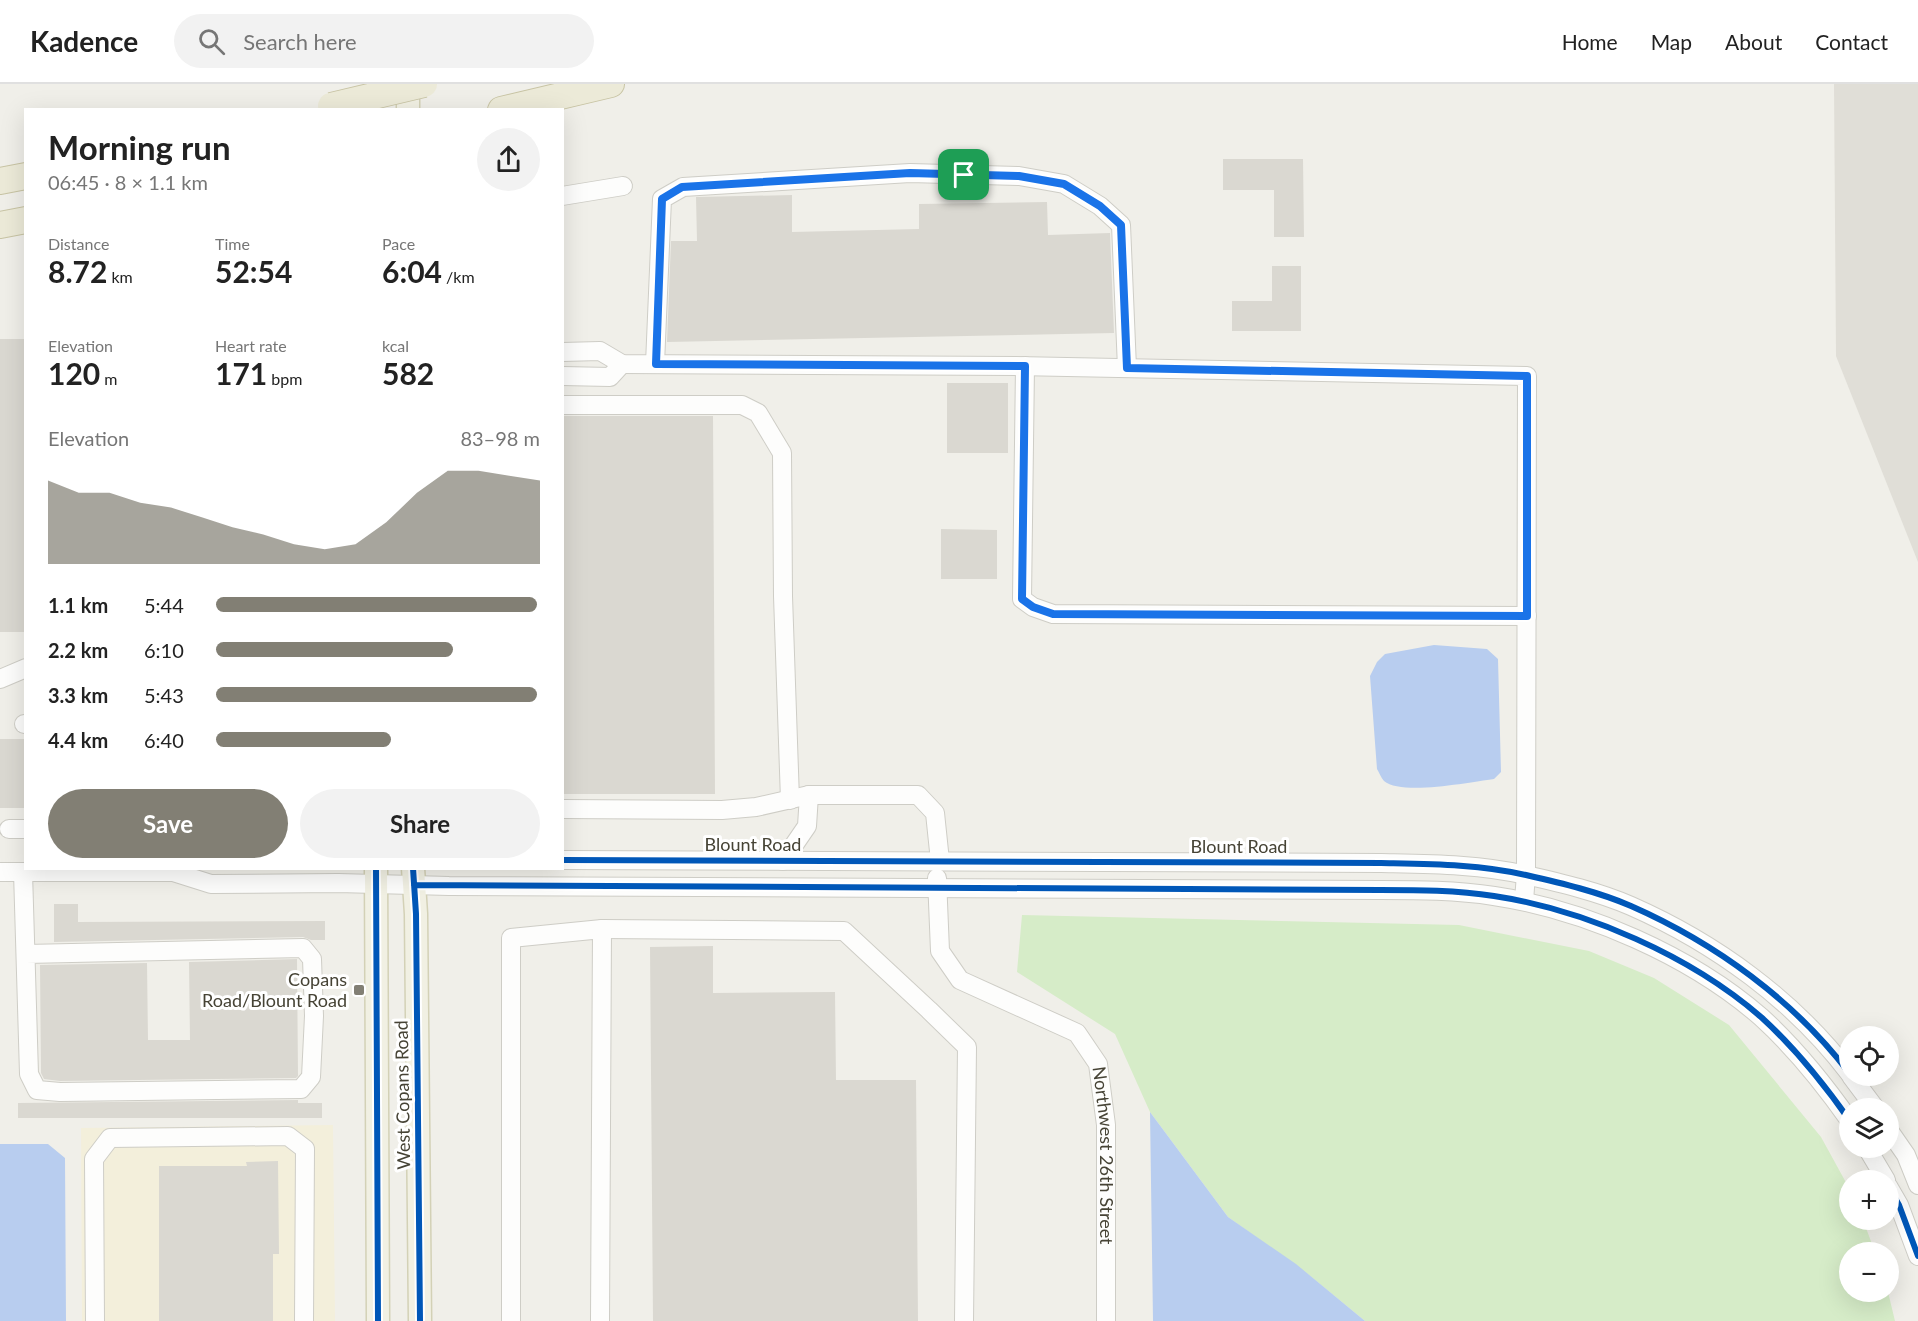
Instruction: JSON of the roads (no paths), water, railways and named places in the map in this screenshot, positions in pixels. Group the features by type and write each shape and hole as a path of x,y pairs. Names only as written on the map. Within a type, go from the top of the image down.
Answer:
{"highway":[{"path":"324,108 424,84"},
{"path":"509,108 611,84"},
{"path":"0,181 24,176"},
{"path":"0,225 24,220"}],"main road":[{"path":"370,84 370,108"},
{"path":"384,84 384,108"},
{"path":"408,84 408,108"},
{"name":"West Copans Road","path":"376,876 378,1321"},
{"name":"West Copans Road","path":"414,877 420,1321"}],"street":[{"path":"656,364 662,199 682,187 910,173 1019,176 1064,184 1100,206 1121,225 1127,368"},
{"path":"564,196 623,186"},
{"path":"564,352 600,351 622,364 1025,366 1527,376 1526,874 1524,902"},
{"path":"564,376 610,377 622,364"},
{"path":"1025,366 1022,599 1033,607 1053,614 1527,616"},
{"path":"564,405 742,405 758,413 782,453 783,596 790,800"},
{"path":"0,680 24,669"},
{"path":"783,861 807,826 809,795"},
{"name":"Northwest 26th Street","path":"564,809 722,810 756,807 809,795 918,795 934,813 938,861 940,951 960,980 1077,1033 1098,1064 1106,1125 1106,1321"},
{"name":"Blount Road","path":"564,860 1438,864 1526,874 1629,906 1686,933 1750,974 1790,1009 1839,1060"},
{"path":"0,872 177,870 211,884 376,876 937,888 1437,890 1493,896 1570,913 1662,950 1717,985 1760,1017 1799,1057 1839,1107"},
{"path":"23,872 29,1074 37,1090 107,1092 301,1089 311,1077 314,1016 312,959 303,948 26,954"},
{"path":"600,1321 602,929"},
{"path":"511,1321 511,938 602,929 844,932 967,1047 964,1321"},
{"name":"Blount Road","path":"1858,1086 1867,1098"},
{"path":"95,1321 94,1159 110,1138 288,1136 305,1149 304,1321"},
{"path":"1899,1145 1906,1155 1918,1185"},
{"path":"1899,1205 1918,1256"}],"water":[{"path":"1434,645 1487,649 1498,659 1501,772 1494,779 1437,787 1405,787 1384,781 1377,769 1370,676 1377,662 1385,654"},
{"path":"1150,1112 1228,1217 1296,1264 1365,1321 1153,1321"},
{"path":"0,1144 48,1144 65,1158 66,1321 0,1321"}],"place":[{"name":"Copans Road/Blount Road","path":"359,990"}]}
